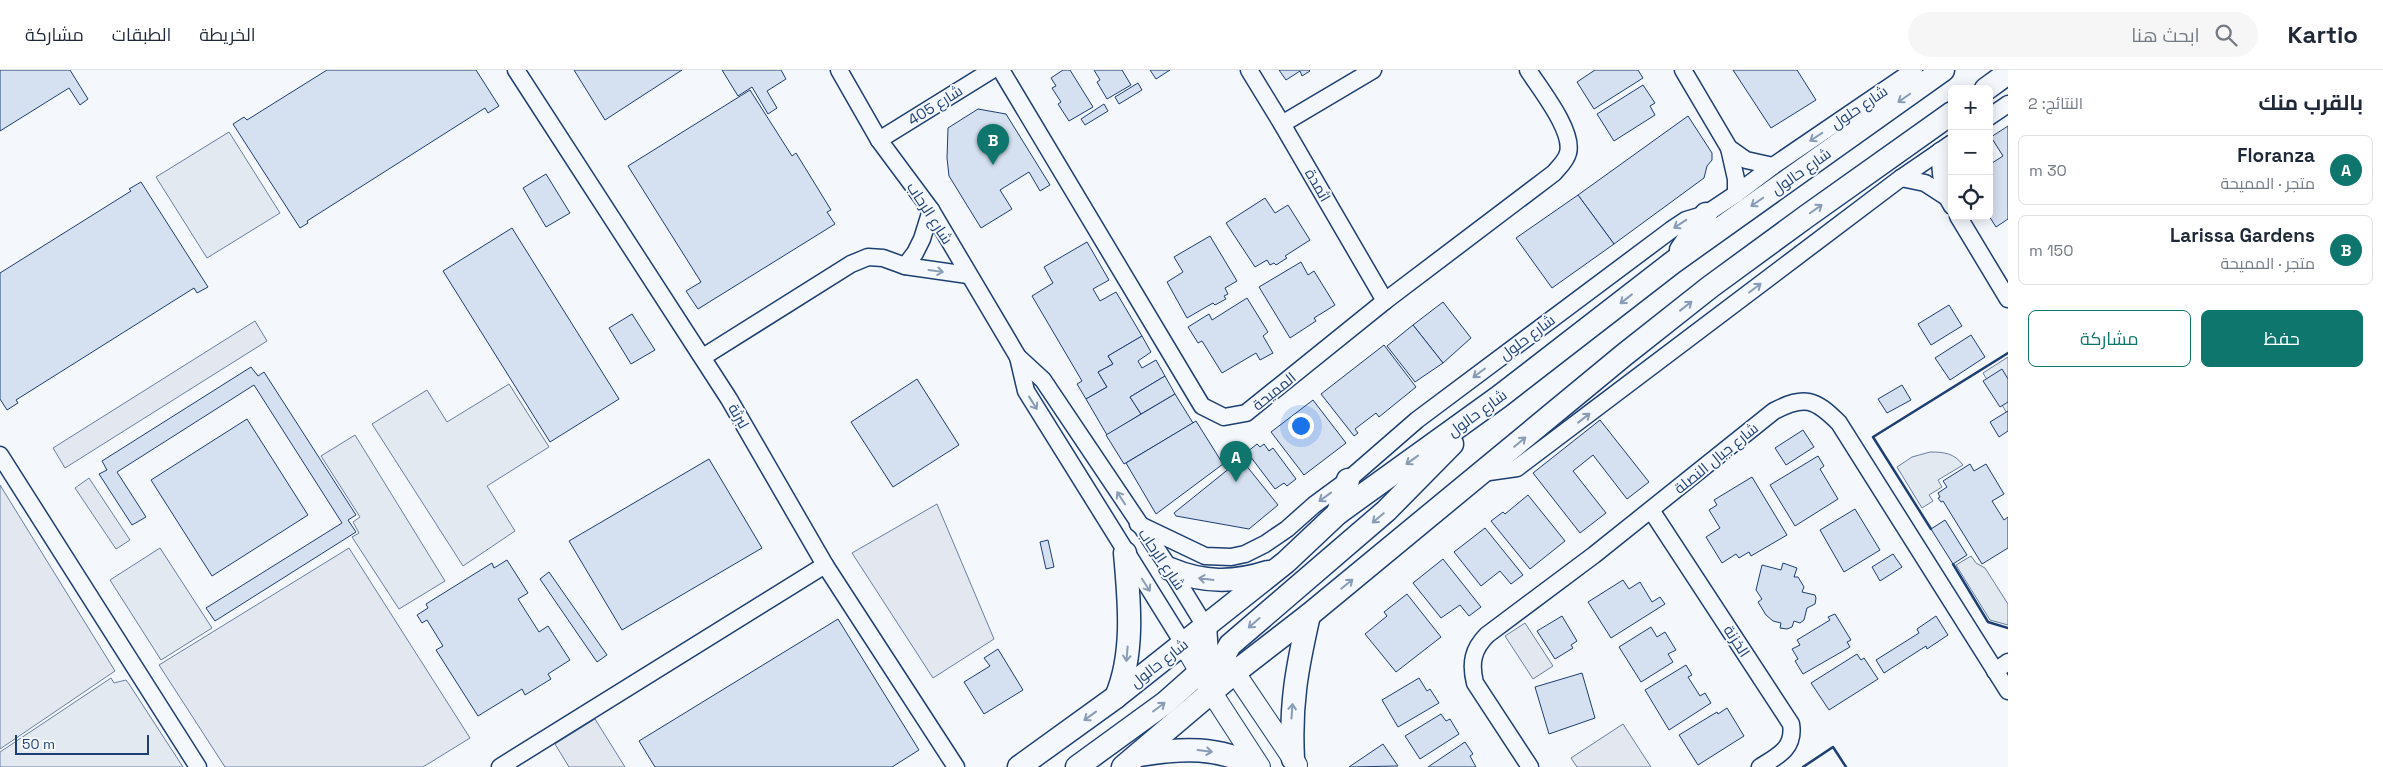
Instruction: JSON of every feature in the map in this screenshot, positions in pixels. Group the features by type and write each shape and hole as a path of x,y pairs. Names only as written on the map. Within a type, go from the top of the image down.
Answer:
{"main road":[{"name":"شارع حالول","path":"1019,767 1116,696 1286,562 1338,513 1500,397 1672,263 1943,70"},
{"path":"1992,85 2008,74"},
{"path":"1229,664 1309,615 1710,287 1948,116"},
{"path":"1672,263 1706,214"},
{"path":"1131,761 1212,693 1248,629 1386,511 1500,397"},
{"path":"1338,513 1348,480"},
{"path":"1116,696 1124,678 1127,649 1128,607 1125,553"},
{"path":"1170,569 1199,579 1235,580 1268,572 1286,562"},
{"path":"1295,763 1293,690 1309,615"},
{"path":"1077,767 1165,703 1200,672 1207,654 1205,626"},
{"path":"1131,761 1187,749 1207,750 1230,755 1256,767"}],"street":[{"name":"لبرثة","path":"516,70 730,399 825,565 956,767"},
{"name":"شارع الرحاب","path":"839,70 879,140 931,210 1018,357 1044,380 1138,524 1170,569 1229,664 1295,763"},
{"name":"شارع 405","path":"879,140 992,70"},
{"name":"المميحة","path":"1001,70 1202,406 1224,417 1246,413 1385,301 1543,182 1563,162 1568,155 1570,144 1566,132 1528,70"},
{"name":"اثمدة","path":"1249,70 1385,301"},
{"path":"1282,124 1372,70"},
{"path":"1683,70 1729,148 1734,169 1736,194"},
{"name":"شارع حلول","path":"1138,524 1205,556 1230,557 1245,554 1287,529 1314,505 1348,480 1417,420 1652,244 1686,220 1706,214 1914,70"},
{"path":"1993,114 2008,104"},
{"path":"1482,473 1517,468 1901,178 1946,147"},
{"path":"1946,147 1941,174 1948,198"},
{"path":"1729,148 1746,160 1773,166"},
{"path":"1901,178 1925,183 1948,200"},
{"path":"905,266 922,239 931,210"},
{"path":"1960,220 2008,299"},
{"path":"702,357 850,264 868,257 883,258 905,266 968,275"},
{"name":"شارع الرحاب","path":"1018,357 1026,391 1125,553 1183,643 1212,693 1260,767"},
{"name":"شارع جبال النصلة","path":"1530,767 1475,683 1472,670 1473,658 1478,645 1487,634 1651,510 1774,411 1791,402 1808,400 1825,409 1839,423 2002,666 2008,691"},
{"path":"0,455 198,767"},
{"name":"الخزنة","path":"1651,510 1791,724 1793,736 1786,748 1760,767"},
{"path":"500,767 825,565"}],"shaded area":[{"path":"229,132 280,213 207,258 156,177"},
{"path":"255,321 267,341 65,468 53,448"},
{"path":"2008,357 2008,415 1983,373"},
{"path":"509,384 549,447 487,486 515,531 463,566 372,424 427,390 447,422"},
{"path":"355,435 445,581 399,609 352,537 359,533 353,522 360,517 321,456"},
{"path":"1930,452 1948,454 1956,458 1963,465 1938,480 1942,487 1929,495 1933,501 1922,508 1897,467 1912,457"},
{"path":"89,478 130,540 116,549 75,488"},
{"path":"0,485 115,671 0,749"},
{"path":"937,504 994,639 933,678 852,553"},
{"path":"160,548 212,628 161,660 110,580"},
{"path":"349,548 470,738 423,767 225,767 159,665"},
{"path":"1971,556 1976,563 1985,568 2008,604 2008,625 1990,620 1956,565"},
{"path":"1525,623 1553,666 1533,679 1505,636"},
{"path":"111,678 114,683 126,680 183,767 0,767 0,752"},
{"path":"595,719 625,767 569,767 555,744"},
{"path":"1623,724 1651,767 1577,767 1571,758"}],"building":[{"path":"0,70 70,70 88,99 80,105 69,88 0,131"},
{"path":"327,70 476,70 499,106 488,113 485,108 307,221 308,223 300,228 233,124 244,117 247,120"},
{"path":"574,70 682,70 605,120"},
{"path":"722,70 781,70 786,79 767,91 777,108 768,114 752,87 738,96"},
{"path":"1063,70 1070,70 1093,107 1069,121 1058,104 1061,102 1052,88 1056,86 1051,78"},
{"path":"1094,70 1122,70 1131,85 1107,99 1097,82 1100,80"},
{"path":"1150,70 1170,70 1156,79"},
{"path":"1279,70 1310,71 1302,76 1300,71 1286,80"},
{"path":"1595,70 1638,70 1643,78 1594,109 1577,82"},
{"path":"1733,70 1797,70 1816,100 1771,128"},
{"path":"1138,83 1142,90 1119,104 1115,97"},
{"path":"1643,85 1655,103 1650,106 1655,115 1614,141 1597,114"},
{"path":"750,90 792,156 796,153 831,210 827,212 835,224 698,309 686,291 701,282 628,166"},
{"path":"1104,104 1108,111 1085,125 1081,119"},
{"path":"978,109 1006,114 1050,185 1040,191 1029,172 1000,190 1012,209 981,228 949,176 947,158 948,128"},
{"path":"1688,116 1712,153 1712,160 1707,166 1704,178 1614,244 1578,195"},
{"path":"2008,126 2008,219 1996,227 1992,220 1993,162 2003,156 1993,140 1993,136"},
{"path":"546,174 570,213 546,227 523,188"},
{"path":"141,182 208,287 197,293 194,288 16,400 18,403 7,410 0,399 0,273 131,191 129,189"},
{"path":"1578,195 1614,244 1552,288 1516,238"},
{"path":"1265,198 1275,213 1288,205 1310,240 1285,256 1287,258 1276,265 1274,263 1270,265 1267,260 1255,267 1226,223"},
{"path":"512,228 619,399 550,442 443,271"},
{"path":"1210,236 1237,281 1225,288 1228,294 1224,296 1226,299 1215,305 1213,303 1187,318 1167,282 1183,272 1174,257"},
{"path":"1087,242 1109,280 1093,289 1100,301 1116,292 1142,336 1108,356 1113,364 1098,372 1107,387 1086,399 1077,384 1082,381 1032,296 1053,283 1044,267"},
{"path":"1301,262 1308,275 1314,271 1335,305 1314,318 1316,321 1290,338 1259,287"},
{"path":"1247,298 1268,332 1263,336 1273,353 1260,360 1256,353 1222,373 1202,341 1198,343 1188,327 1209,314 1212,320"},
{"path":"1443,302 1471,338 1443,363 1413,325"},
{"path":"1949,305 1962,326 1931,345 1918,324"},
{"path":"632,314 655,350 631,364 609,328"},
{"path":"1413,325 1443,363 1415,382 1387,346"},
{"path":"1971,335 1985,357 1950,380 1935,358"},
{"path":"1142,336 1151,352 1138,361 1142,368 1156,360 1165,376 1130,397 1141,414 1107,435 1086,399 1107,387 1098,372 1113,364 1108,356"},
{"path":"1384,345 1416,387 1379,417 1376,413 1355,429 1358,433 1354,436 1321,394"},
{"path":"251,367 258,376 264,372 356,515 348,520 356,532 215,621 206,608 342,523 254,385 117,472 146,517 132,525 99,474 107,470 102,461"},
{"path":"2002,369 2008,379 2008,402 2000,407 1983,381"},
{"path":"1165,376 1175,394 1141,414 1130,397"},
{"path":"917,379 959,445 893,487 851,422"},
{"path":"1902,385 1911,400 1887,413 1878,399"},
{"path":"1175,394 1193,423 1124,464 1106,435"},
{"path":"1313,400 1346,443 1304,475 1271,432"},
{"path":"2008,411 2008,431 1999,437 1990,422"},
{"path":"247,419 308,515 212,576 151,480"},
{"path":"1600,420 1649,482 1627,499 1593,455 1573,471 1606,513 1580,533 1533,473"},
{"path":"1196,421 1223,464 1156,514 1126,463"},
{"path":"1803,430 1814,447 1786,465 1775,448"},
{"path":"1257,444 1260,447 1264,444 1269,451 1273,448 1296,479 1287,486 1284,483 1275,489 1247,452"},
{"path":"1818,456 1824,466 1820,469 1838,499 1795,526 1770,485"},
{"path":"709,459 762,548 622,630 569,541"},
{"path":"1241,459 1278,505 1249,529 1176,516 1174,513"},
{"path":"1970,464 1974,471 1986,464 2004,494 1992,501 2004,520 2008,517 2008,548 1982,564 1943,501 1941,502 1938,498 1940,497 1938,493 1947,487 1943,481"},
{"path":"1752,477 1787,535 1751,556 1749,552 1739,558 1736,554 1722,563 1706,537 1720,528 1709,510 1717,505 1714,500"},
{"path":"1528,495 1565,541 1530,569 1491,521 1503,512 1505,514"},
{"path":"1855,509 1880,550 1844,572 1820,530"},
{"path":"1945,520 1967,555 1953,564 1931,529"},
{"path":"1485,528 1523,575 1511,584 1500,571 1481,586 1454,552"},
{"path":"1048,540 1054,567 1046,569 1040,542"},
{"path":"1893,554 1902,567 1880,581 1872,567"},
{"path":"1443,559 1481,607 1469,616 1460,605 1441,618 1413,583"},
{"path":"507,560 528,593 518,599 539,632 548,626 570,660 548,674 551,679 525,695 522,689 478,716 436,650 443,646 427,620 422,623 417,615 428,608 426,604 492,563 494,568"},
{"path":"1783,563 1797,568 1794,577 1798,577 1804,587 1802,592 1815,595 1816,598 1815,604 1807,608 1804,620 1800,623 1794,621 1792,627 1787,629 1780,628 1781,623 1773,621 1766,615 1758,602 1762,599 1756,590 1762,565 1781,570"},
{"path":"549,572 607,655 597,662 540,579"},
{"path":"1623,580 1629,589 1640,582 1652,602 1660,597 1665,604 1611,638 1588,602"},
{"path":"1407,594 1441,637 1396,672 1365,634 1387,616 1384,612"},
{"path":"1835,614 1851,640 1847,642 1850,647 1803,674 1795,661 1798,659 1792,649 1800,645 1797,640 1830,620 1828,617"},
{"path":"1562,616 1577,641 1571,645 1573,648 1555,659 1537,631"},
{"path":"1936,616 1948,635 1927,649 1926,646 1884,673 1876,660 1919,633 1917,629"},
{"path":"838,619 919,750 892,767 655,767 639,741"},
{"path":"1651,627 1657,637 1665,632 1676,650 1668,654 1673,662 1641,682 1619,647"},
{"path":"998,649 1023,690 984,714 964,682 990,666 984,658"},
{"path":"1857,654 1861,660 1864,658 1878,679 1829,710 1811,683"},
{"path":"1686,665 1692,675 1688,677 1700,696 1705,693 1711,703 1669,730 1645,690"},
{"path":"1582,673 1595,718 1549,734 1535,687"},
{"path":"1419,678 1427,691 1430,689 1439,703 1398,727 1382,700"},
{"path":"1727,708 1744,736 1698,765 1679,735"},
{"path":"1441,714 1446,721 1450,719 1459,734 1420,759 1405,736"},
{"path":"1465,742 1473,754 1470,756 1476,767 1428,767"},
{"path":"1383,744 1398,766 1349,767"}],"wall":[{"path":"1931,529 1873,437 2008,353"},
{"path":"1953,564 1988,622 2008,628"},
{"path":"1803,767 1833,747 1846,767"}],"place":[{"name":"Larissa Gardens","path":"993,165"},
{"name":"Floranza","path":"1236,482"}]}
